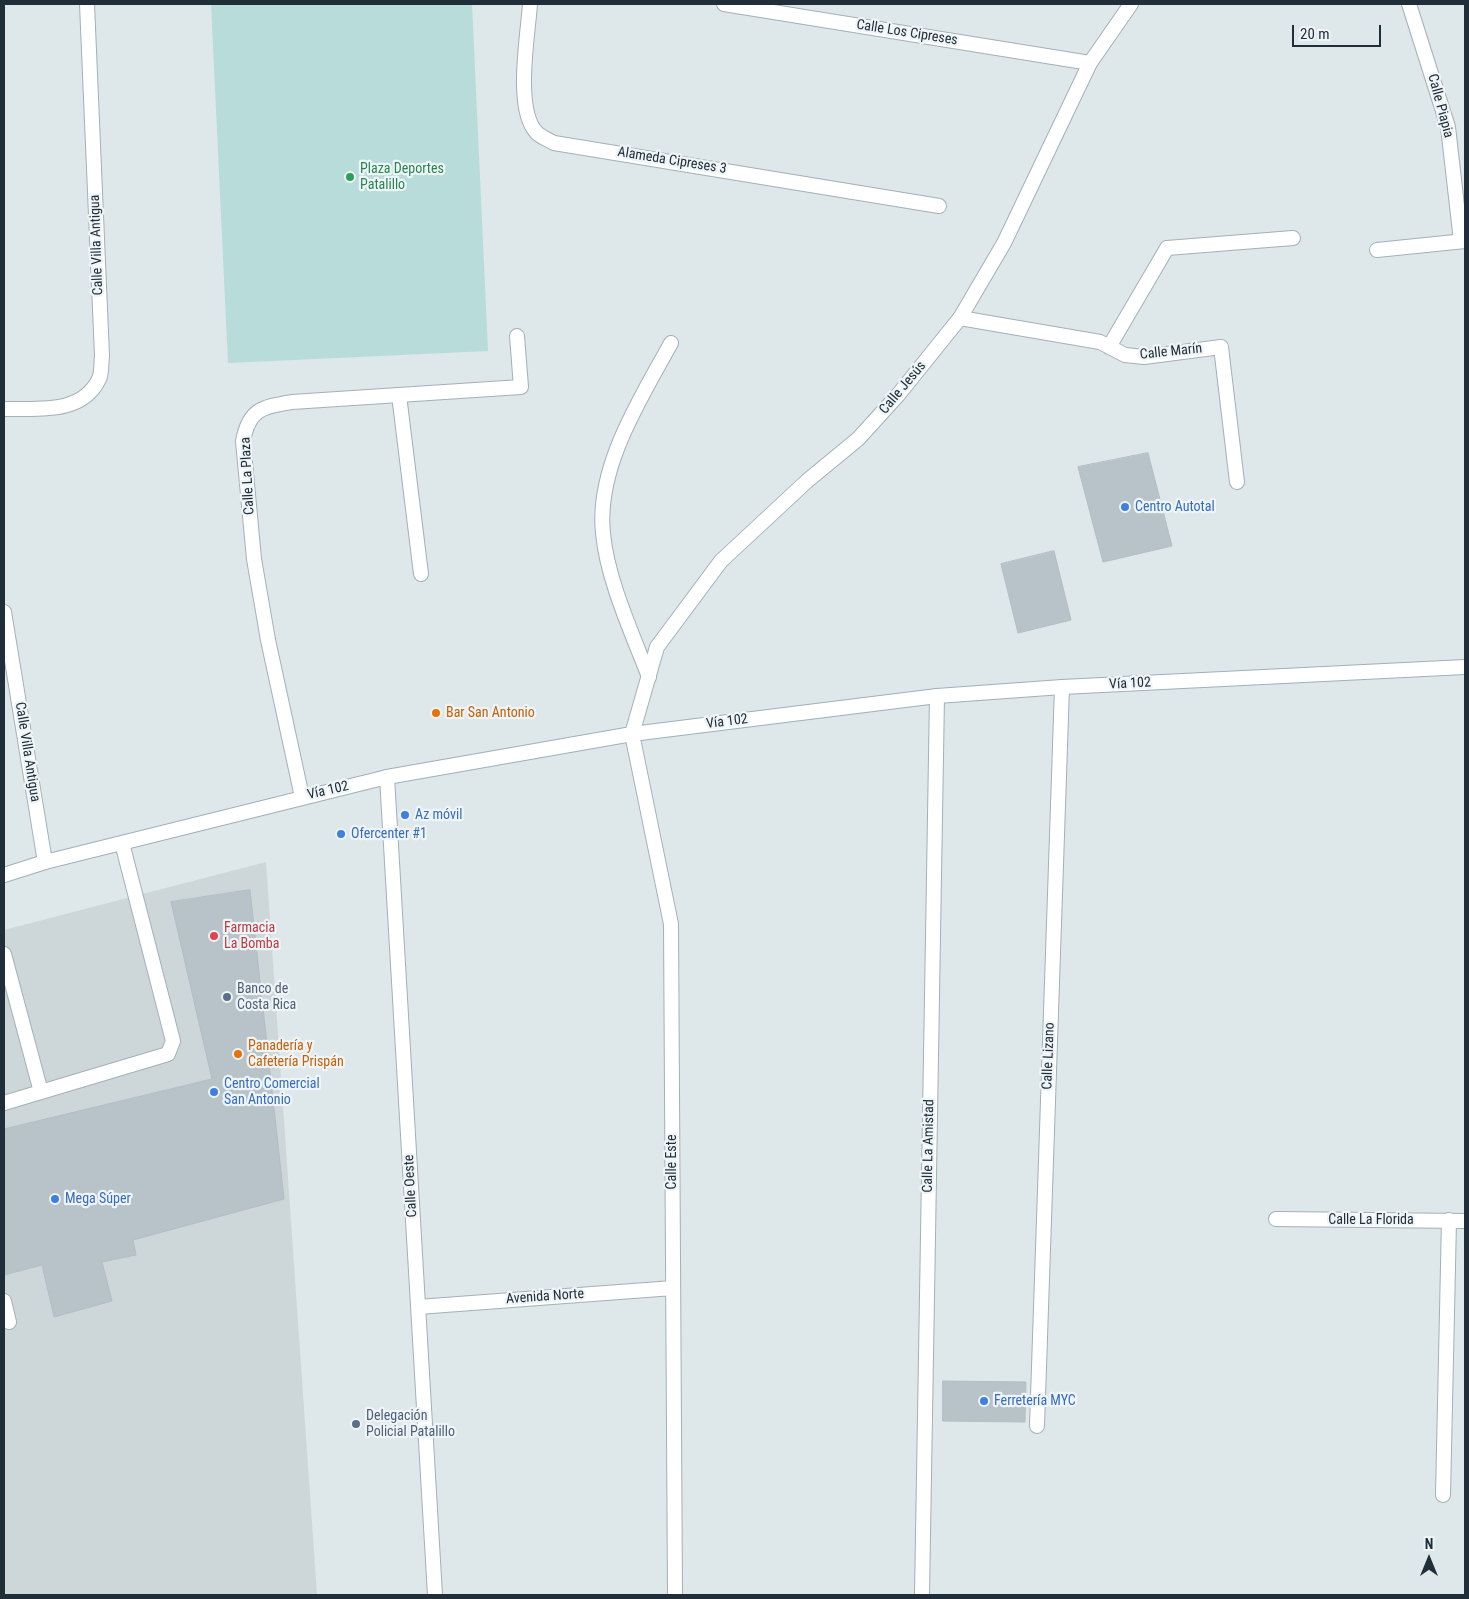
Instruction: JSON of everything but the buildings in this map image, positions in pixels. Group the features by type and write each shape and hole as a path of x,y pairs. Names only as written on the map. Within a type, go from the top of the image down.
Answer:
{"street":[{"name":"Calle Villa Antigua","path":"4,409 57,408 76,402 90,393 100,377 102,356 87,4"},
{"name":"Alameda Cipreses 3","path":"530,4 524,95 528,117 537,133 554,143 939,206"},
{"name":"Calle Los Cipreses","path":"724,4 1090,63"},
{"name":"Calle Jesús","path":"632,734 657,647 720,561 807,481 858,439 898,395 960,318 1004,243 1090,63 1132,4"},
{"name":"Calle Piapia","path":"1409,4 1448,127 1463,241"},
{"path":"1109,346 1167,248 1293,238"},
{"path":"1377,250 1463,241"},
{"name":"Calle Marín","path":"960,318 1100,342 1125,355 1144,357 1222,346 1236,482"},
{"name":"Calle La Plaza","path":"302,797 268,640 254,559 243,441 246,422 256,411 271,405 521,387 517,336"},
{"path":"649,677 616,594 602,532 605,488 627,424 672,343"},
{"path":"399,395 421,574"},
{"name":"Calle Villa Antigua","path":"4,612 45,862"},
{"name":"Vía 102","path":"4,875 122,842 387,777 632,734 937,696 1062,687 1465,668"},
{"name":"Calle Lizano","path":"1037,1426 1062,687"},
{"name":"Calle La Amistad","path":"922,1595 937,696"},
{"name":"Calle Este","path":"632,734 671,924 675,1595"},
{"name":"Calle Oeste","path":"387,777 435,1595"},
{"path":"4,1103 168,1054 173,1041 122,842"},
{"path":"4,954 41,1092"},
{"name":"Calle La Florida","path":"1276,1220 1465,1220"},
{"path":"1443,1495 1449,1220"},
{"name":"Avenida Norte","path":"418,1307 673,1288"},
{"path":"4,1301 9,1322"}],"shaded area":[{"path":"266,862 317,1595 4,1595 4,930"}],"green space":[{"name":"Plaza Deportes Patalillo","path":"211,4 472,4 488,351 228,363"}],"place":[{"name":"Plaza Deportes Patalillo","path":"350,177"},
{"name":"Centro Autotal","path":"1125,507"},
{"name":"Bar San Antonio","path":"436,713"},
{"name":"Az móvil","path":"405,815"},
{"name":"Ofercenter #1","path":"341,834"},
{"name":"Farmacia La Bomba","path":"214,936"},
{"name":"Banco de Costa Rica","path":"227,997"},
{"name":"Panadería y Cafetería Prispán","path":"238,1054"},
{"name":"Centro Comercial San Antonio","path":"214,1092"},
{"name":"Mega Súper","path":"55,1199"},
{"name":"Ferretería MYC","path":"984,1401"},
{"name":"Delegación Policial Patalillo","path":"356,1424"}]}
